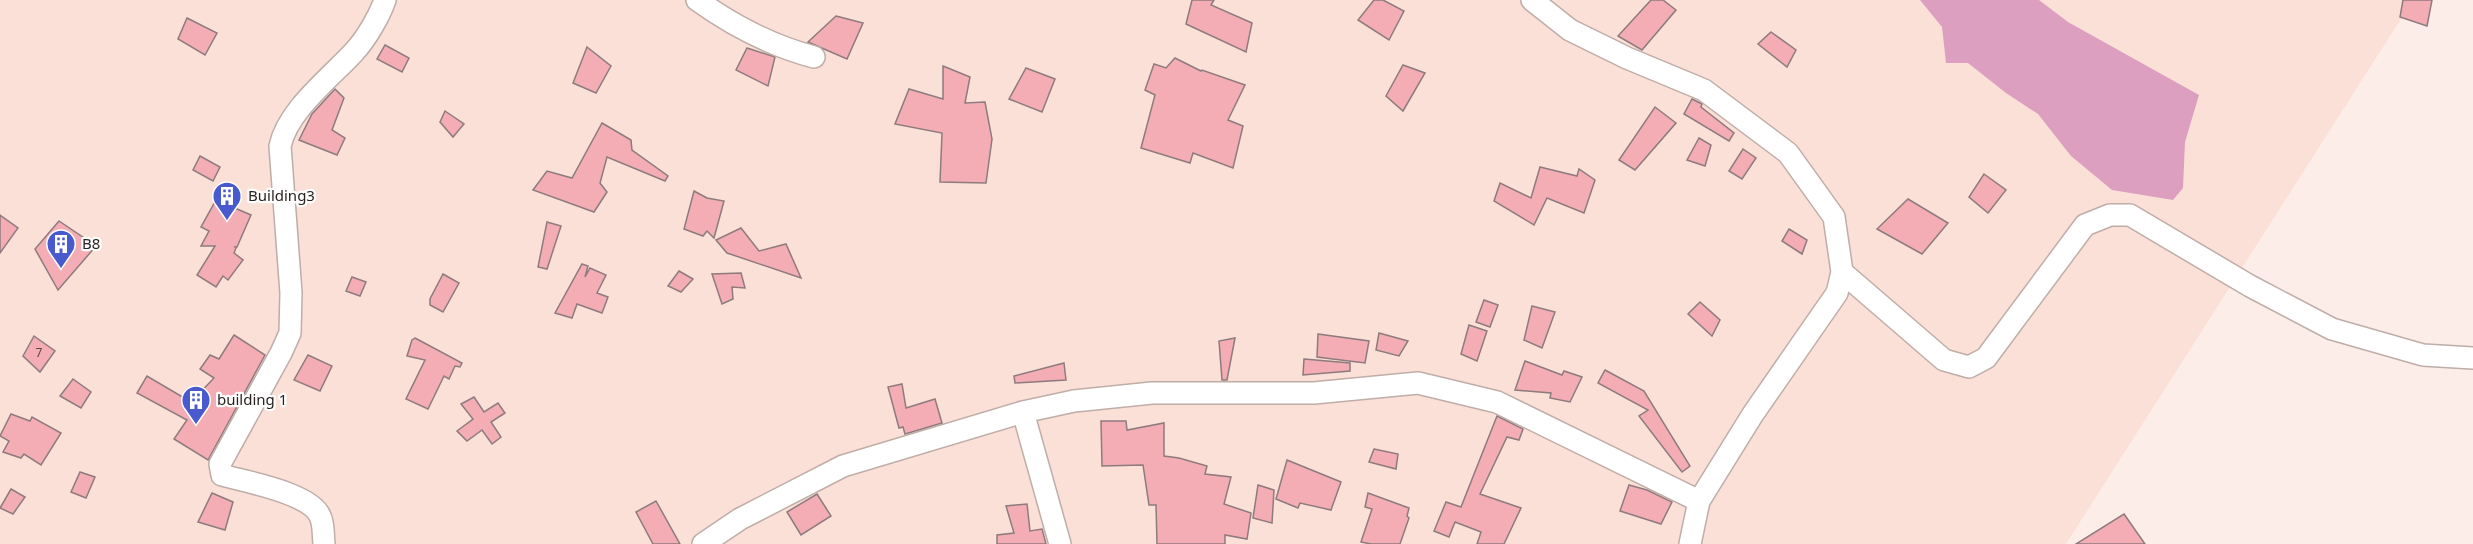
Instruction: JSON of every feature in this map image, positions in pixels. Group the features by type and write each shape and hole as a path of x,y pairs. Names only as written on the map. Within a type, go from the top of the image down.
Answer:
{"street":[{"path":"324,544 321,517 313,505 301,499 222,475 220,464 282,353 290,333 291,293 280,146 283,132 338,67 355,51 385,0"},
{"path":"697,0 735,25 782,46 814,57"},
{"path":"1532,0 1570,30 1627,58 1704,90 1788,153 1834,217 1842,272 1837,293 1753,414 1699,501 1690,544"},
{"path":"1842,272 1944,360 1969,367 1986,358 2085,225 2110,215 2130,214 2250,286 2332,329 2423,355 2473,358"},
{"path":"703,544 740,519 843,466 1023,412 1074,401 1152,393 1314,393 1418,383 1497,402 1699,501"},
{"path":"1023,412 1060,544"}],"shaded area":[{"path":"0,0 2413,0 2066,544 0,544"},
{"path":"1920,0 2039,0 2068,22 2199,95 2185,142 2183,188 2173,200 2112,190 2071,156 2038,114 2006,93 1968,63 1946,63 1942,27"}],"building":[{"path":"1192,0 1214,0 1211,5 1252,23 1246,52 1186,24"},
{"path":"1374,0 1383,0 1404,11 1389,40 1358,20"},
{"path":"1651,0 1663,0 1676,10 1642,50 1618,36"},
{"path":"2403,0 2432,0 2427,26 2400,17"},
{"path":"836,16 863,23 847,59 808,42"},
{"path":"187,18 217,33 205,55 178,39"},
{"path":"1771,32 1796,50 1787,67 1758,44"},
{"path":"385,45 409,58 402,72 377,59"},
{"path":"587,47 611,66 596,93 573,83"},
{"path":"747,48 775,57 768,86 736,70"},
{"path":"1175,58 1201,71 1245,85 1228,120 1243,126 1233,168 1193,153 1190,163 1141,148 1155,95 1145,90 1154,64 1166,68"},
{"path":"1403,65 1425,73 1403,111 1386,96"},
{"path":"943,66 970,77 965,103 985,102 992,139 986,183 940,182 942,133 895,124 909,89 943,99"},
{"path":"1026,68 1055,79 1042,112 1009,99"},
{"path":"335,89 344,98 332,130 345,138 337,155 299,140 312,114"},
{"path":"1692,99 1702,104 1701,107 1734,133 1729,141 1684,114"},
{"path":"1655,107 1676,123 1635,170 1619,160"},
{"path":"445,111 464,124 453,137 440,122"},
{"path":"602,123 631,140 632,150 668,176 665,181 607,157 600,183 607,192 594,212 533,190 547,171 572,178"},
{"path":"1699,138 1711,145 1705,166 1687,160"},
{"path":"1743,149 1756,158 1742,179 1729,171"},
{"path":"200,156 220,167 213,181 193,170"},
{"path":"1540,167 1577,176 1579,169 1595,180 1584,213 1547,198 1534,225 1494,201 1500,183 1531,198"},
{"path":"1984,174 2006,190 1988,213 1969,197"},
{"path":"694,191 707,198 724,201 714,238 707,231 703,236 684,229"},
{"path":"1908,199 1948,223 1922,254 1877,229"},
{"path":"216,200 251,215 235,247 234,253 243,260 228,280 223,276 216,287 197,275 215,246 201,246 209,231 201,227"},
{"path":"0,215 18,228 0,253"},
{"name":"B8","path":"59,221 96,246 58,290 35,249"},
{"path":"547,222 561,226 547,269 538,267"},
{"path":"741,228 759,251 786,244 801,278 727,253 716,240"},
{"path":"1789,229 1807,240 1802,254 1782,241"},
{"path":"582,264 588,266 585,277 590,268 606,275 597,293 608,297 602,313 577,304 572,318 555,313"},
{"path":"679,271 693,279 681,292 668,286"},
{"path":"741,273 745,288 732,287 733,299 722,304 712,274"},
{"path":"443,274 459,283 443,312 430,305 430,299"},
{"path":"352,277 366,282 360,296 346,291"},
{"path":"1484,300 1498,305 1490,327 1476,322"},
{"path":"1700,302 1720,320 1712,336 1688,314"},
{"path":"1532,306 1555,312 1542,348 1524,340"},
{"path":"1469,325 1487,331 1477,361 1461,354"},
{"path":"1379,333 1408,341 1399,356 1376,350"},
{"path":"1318,334 1369,341 1365,363 1317,357"},
{"path":"234,335 265,355 208,460 174,439 187,420 137,393 147,376 191,402 214,378 200,369 210,355 219,359"},
{"path":"34,336 55,351 40,372 23,356"},
{"path":"415,338 462,363 460,367 455,366 449,379 444,376 428,409 406,399 425,360 407,356 412,340"},
{"path":"1235,338 1227,380 1222,380 1219,341"},
{"path":"308,355 332,366 320,391 294,380"},
{"path":"1304,359 1350,363 1350,371 1303,375"},
{"path":"1525,361 1562,375 1564,371 1582,377 1570,402 1550,398 1551,393 1515,390"},
{"path":"1064,363 1066,380 1015,383 1014,376"},
{"path":"1605,370 1644,391 1690,466 1682,472 1639,416 1648,410 1598,383"},
{"path":"73,379 91,392 81,408 60,396"},
{"path":"902,384 906,408 935,399 942,423 905,434 903,427 899,428 888,387"},
{"path":"474,397 484,412 498,403 505,413 491,422 501,437 492,444 482,430 467,441 457,431 473,419 461,404"},
{"path":"11,414 30,421 32,417 61,433 41,465 24,454 21,458 3,452 9,441 0,436"},
{"path":"1497,416 1523,429 1519,440 1507,437 1480,494 1521,508 1504,544 1477,544 1481,532 1455,522 1449,537 1434,531 1446,502 1461,507"},
{"path":"1101,421 1126,421 1127,430 1164,423 1164,456 1207,466 1205,474 1231,477 1224,504 1251,513 1247,539 1225,535 1225,544 1157,544 1156,505 1149,505 1143,465 1102,466"},
{"path":"1374,449 1398,454 1396,469 1369,462"},
{"path":"1287,460 1341,482 1331,510 1300,503 1298,508 1276,499"},
{"path":"80,472 95,477 86,498 71,492"},
{"path":"1258,485 1274,490 1272,523 1253,518"},
{"path":"1629,485 1647,490 1672,502 1661,524 1620,511"},
{"path":"11,489 25,497 13,514 0,508"},
{"path":"212,493 233,502 225,530 198,522"},
{"path":"1368,493 1409,508 1407,516 1409,518 1400,544 1361,542 1372,509 1365,507"},
{"path":"817,494 831,516 801,535 787,512"},
{"path":"656,501 680,544 653,544 636,512"},
{"path":"1027,504 1030,531 1042,529 1046,544 997,544 997,535 1014,533 1006,506"},
{"path":"2124,514 2145,544 2076,544"}],"place":[{"name":"Building3","path":"227,222"},
{"name":"B8","path":"61,270"},
{"name":"building 1","path":"196,426"}]}
